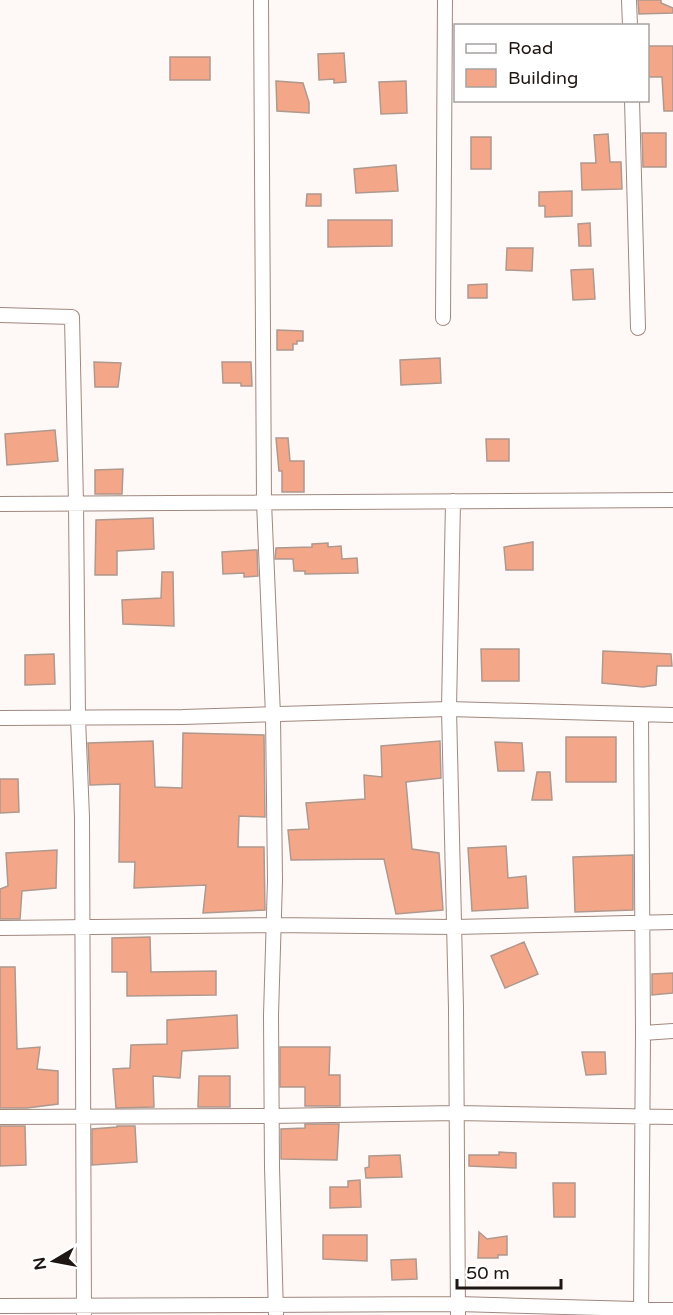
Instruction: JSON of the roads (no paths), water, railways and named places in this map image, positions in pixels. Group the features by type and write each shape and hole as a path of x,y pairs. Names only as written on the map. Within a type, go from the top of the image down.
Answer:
{"street":[{"path":"261,0 264,502 273,715 271,1015 276,1310"},
{"path":"443,318 446,0"},
{"path":"629,0 630,24"},
{"path":"632,102 638,328"},
{"path":"0,315 72,317 78,718 82,817 84,1310"},
{"path":"0,504 673,500"},
{"path":"453,501 449,709 457,1113 458,1310"},
{"path":"0,718 273,715 449,709 673,715"},
{"path":"641,715 643,1033 641,1312"},
{"path":"0,928 81,926 454,927 673,922"},
{"path":"643,1033 673,1030"},
{"path":"0,1116 457,1113 673,1117"},
{"path":"0,1306 84,1310 641,1312 673,1310"}]}
